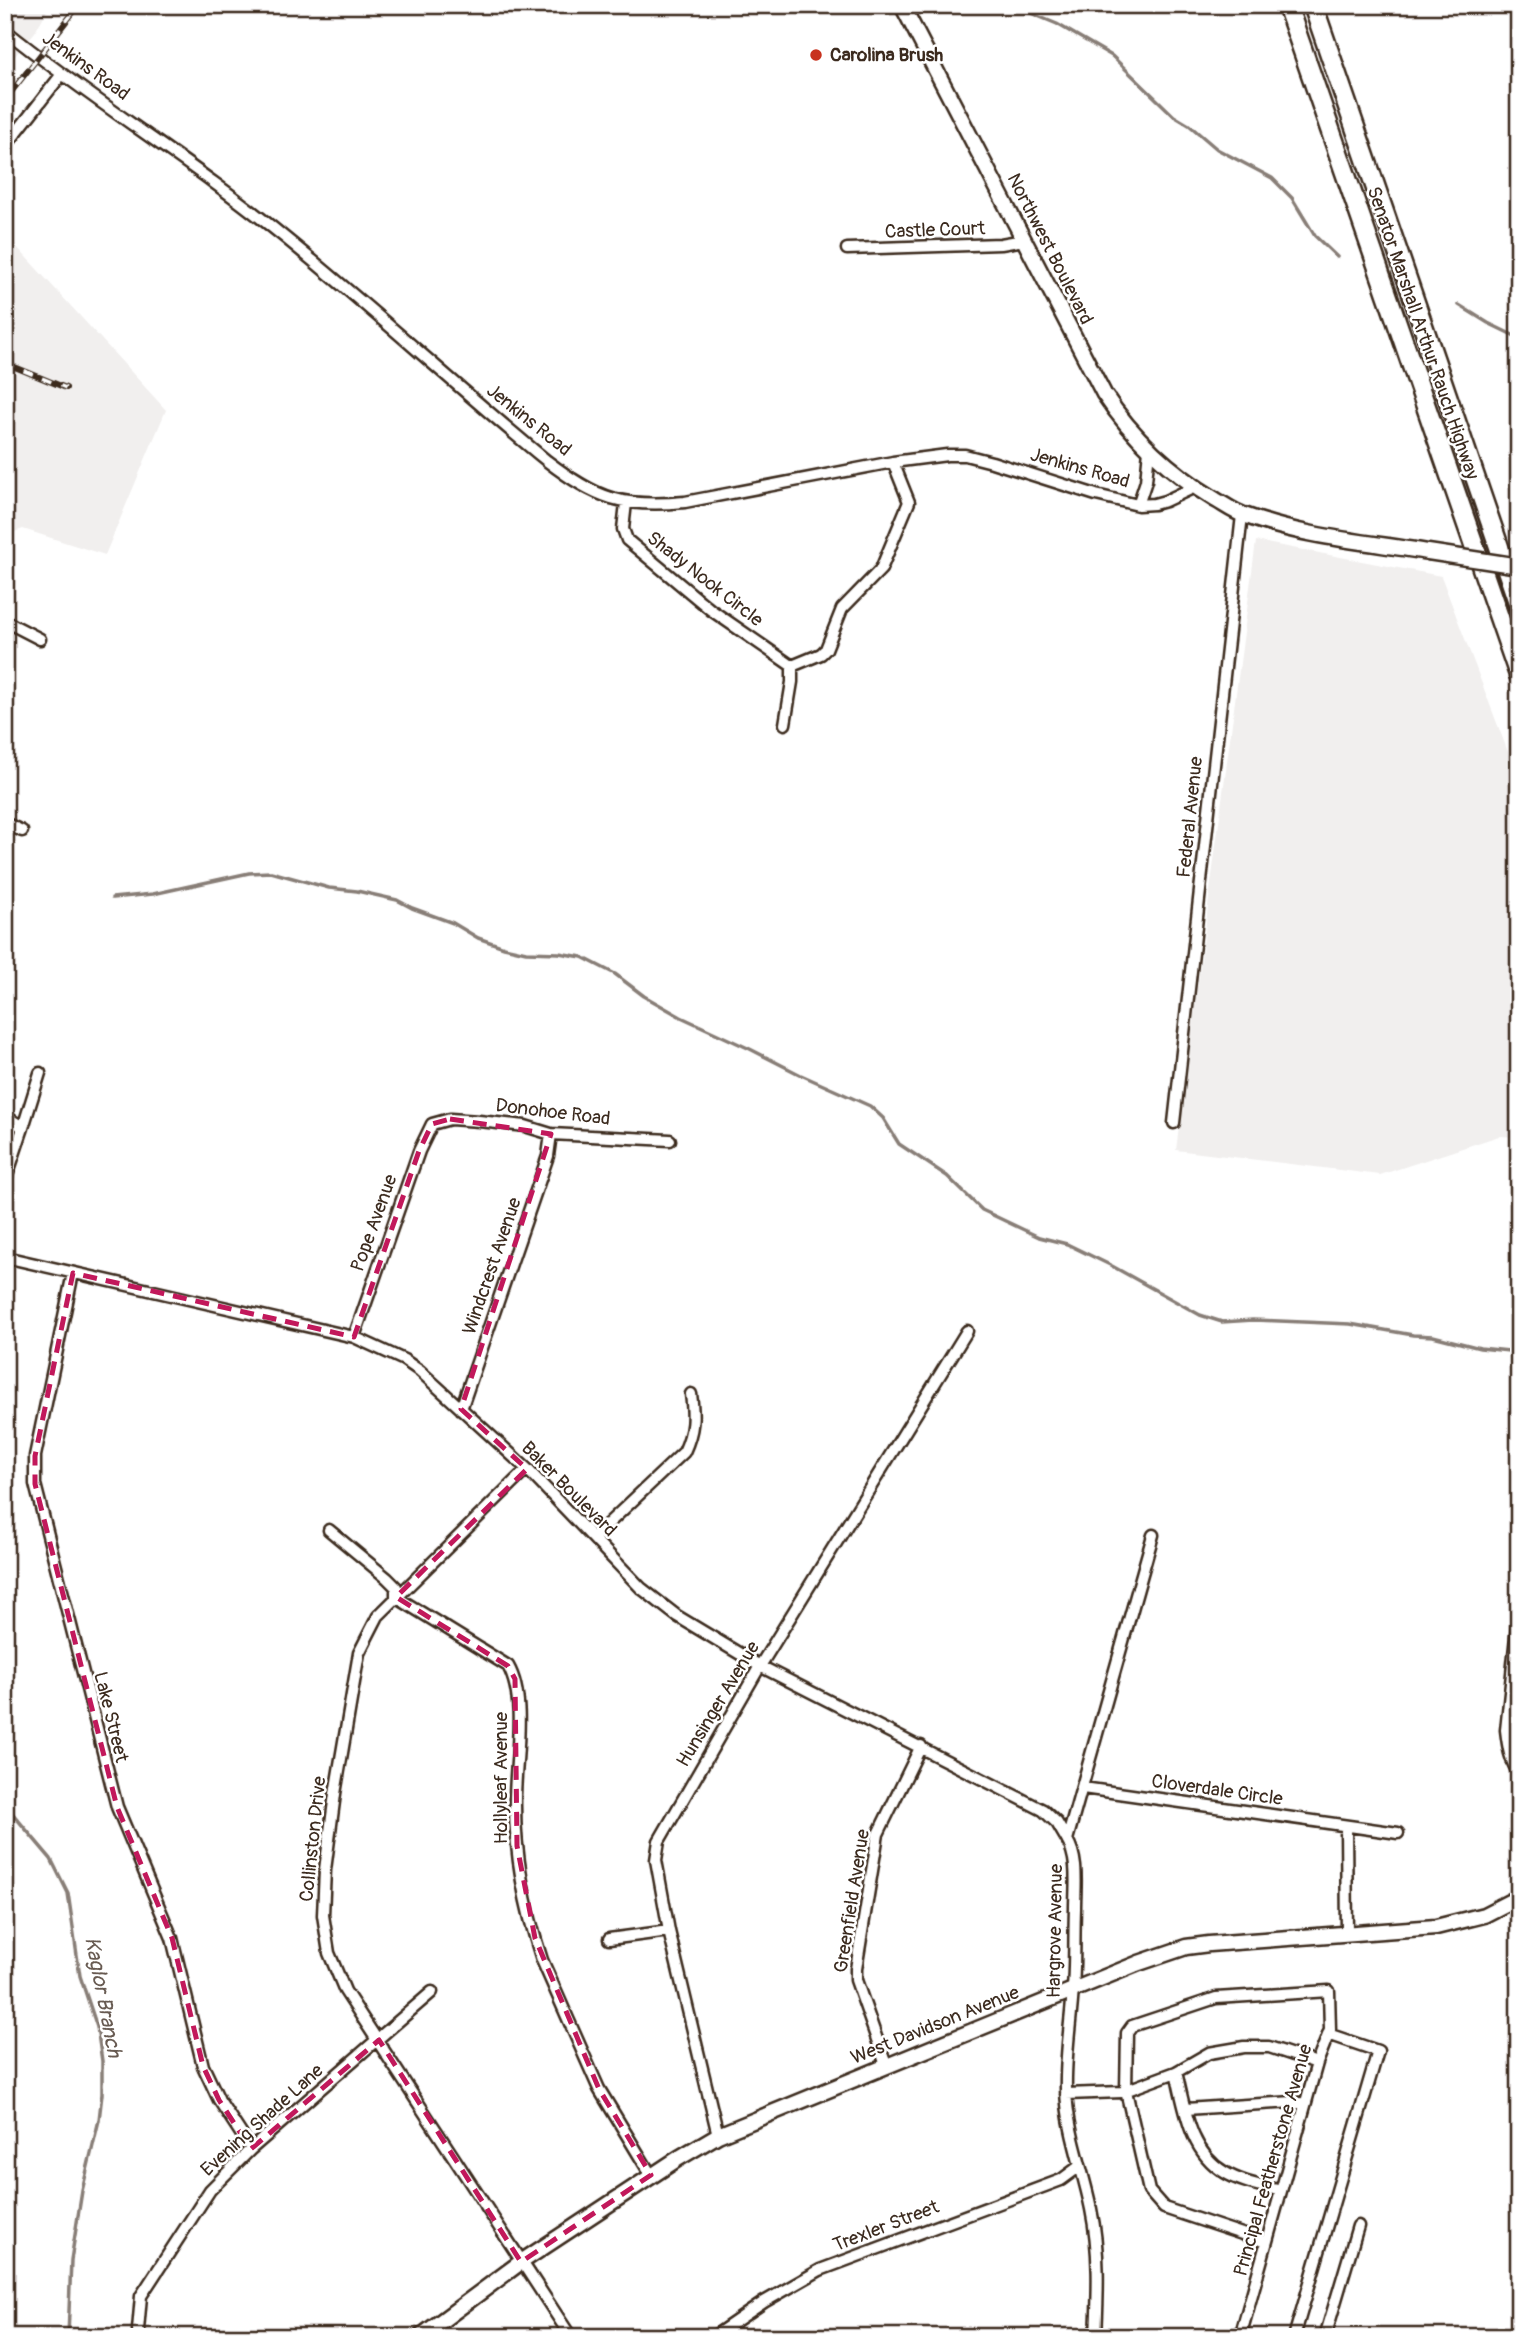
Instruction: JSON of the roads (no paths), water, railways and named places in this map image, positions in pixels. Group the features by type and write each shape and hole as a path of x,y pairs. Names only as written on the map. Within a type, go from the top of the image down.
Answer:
{"highway":[{"name":"Senator Marshall Arthur Rauch Highway","path":"1287,5 1519,675"},
{"name":"Senator Marshall Arthur Rauch Highway","path":"1313,5 1519,605"}],"street":[{"name":"Northwest Boulevard","path":"902,5 1104,394 1149,450 1195,487"},
{"name":"Jenkins Road","path":"5,30 284,236 547,461 584,486 626,503 653,505 685,502 893,462 965,455 1138,505 1165,501 1195,487"},
{"path":"5,147 62,74"},
{"name":"Castle Court","path":"848,249 1001,244 1024,240"},
{"name":"Jenkins Road","path":"1138,505 1146,481 1149,450"},
{"path":"785,723 792,666 821,654 826,649 842,609 881,569 909,502 893,462"},
{"path":"1195,487 1242,514 1307,532 1519,566"},
{"name":"Shady Nook Circle","path":"626,503 623,529 627,540 711,610 792,666"},
{"name":"Federal Avenue","path":"1174,1123 1242,514"},
{"path":"5,621 40,639"},
{"path":"5,823 22,831"},
{"path":"5,1182 40,1073"},
{"path":"5,1115 20,1126 22,1131"},
{"name":"Donohoe Road","path":"432,1124 450,1119 525,1126 551,1134 670,1140"},
{"name":"Pope Avenue","path":"354,1336 419,1151 432,1124"},
{"name":"Windcrest Avenue","path":"461,1409 548,1156 551,1134"},
{"name":"Baker Boulevard","path":"5,1257 354,1336 404,1360 527,1469 650,1595 702,1633 760,1666 1042,1810 1057,1823 1068,1840"},
{"name":"Lake Street","path":"73,1273 35,1456 35,1484 117,1807 173,1938 203,2066 219,2099 251,2149"},
{"name":"Hunsinger Avenue","path":"718,2135 669,1931 656,1860 659,1841 760,1666 967,1331"},
{"path":"594,1538 684,1452 692,1435 694,1416 691,1394"},
{"name":"Collinston Drive","path":"527,1469 396,1597 374,1622 356,1662 333,1807 325,1870 323,1915 329,1953 345,1991 571,2337"},
{"name":"Hollyleaf Avenue","path":"329,1530 387,1578 396,1587 396,1597 508,1666 515,1679 518,1699 514,1807 517,1846 535,1938 599,2089 651,2175"},
{"name":"Hargrove Avenue","path":"1096,2337 1099,2270 1097,2238 1073,2140 1066,2094 1067,2044 1073,1990 1074,1860 1068,1840 1153,1535"},
{"path":"1519,1608 1506,1730 1510,1755 1519,1774"},
{"name":"Greenfield Avenue","path":"886,2066 856,1980 856,1969 878,1834 921,1746"},
{"name":"Cloverdale Circle","path":"1083,1788 1398,1833"},
{"path":"1346,1826 1347,1934"},
{"name":"West Davidson Avenue","path":"420,2337 521,2262 651,2175 718,2135 1157,1956 1186,1948 1232,1941 1436,1927 1467,1921 1498,1909 1519,1896"},
{"path":"609,1939 669,1931"},
{"name":"Evening Shade Lane","path":"142,2337 138,2330 141,2296 210,2190 251,2149 432,1992"},
{"name":"Principal Featherstone Avenue","path":"1126,2091 1127,2033 1132,2026 1216,1998 1329,1992 1328,2034 1305,2104 1240,2337"},
{"path":"1293,2337 1378,2051 1328,2034"},
{"path":"1066,2094 1126,2091 1176,2072 1209,2053 1244,2047 1269,2047 1317,2063"},
{"path":"1176,2072 1195,2141 1207,2158 1224,2172 1281,2191"},
{"path":"1126,2091 1149,2191 1164,2208 1266,2242"},
{"path":"1186,2109 1293,2102 1305,2104"},
{"name":"Trexler Street","path":"713,2337 764,2302 820,2270 1060,2180 1080,2166"},
{"path":"1325,2337 1358,2226"}],"waterway":[{"path":"1011,5 1057,24 1112,56 1174,116 1217,149 1272,178 1292,198 1315,236 1337,257"},
{"path":"1459,305 1519,338"},
{"path":"112,898 153,894 249,873 271,872 329,888 397,900 453,923 478,938 504,947 526,952 582,957 615,974 644,996 681,1017 870,1106 883,1118 899,1144 947,1176 982,1210 1039,1237 1067,1244 1200,1315 1222,1322 1253,1320 1350,1324 1433,1336 1480,1348 1519,1352"},
{"name":"Kaglor Branch","path":"5,1809 12,1813 51,1859 68,1893 80,1976 97,2027 102,2061 99,2120 82,2191 71,2260 68,2337"}],"railway":[{"path":"5,100 79,5"},
{"path":"5,363 66,388"}],"place":[{"name":"Carolina Brush","path":"816,55"}]}
